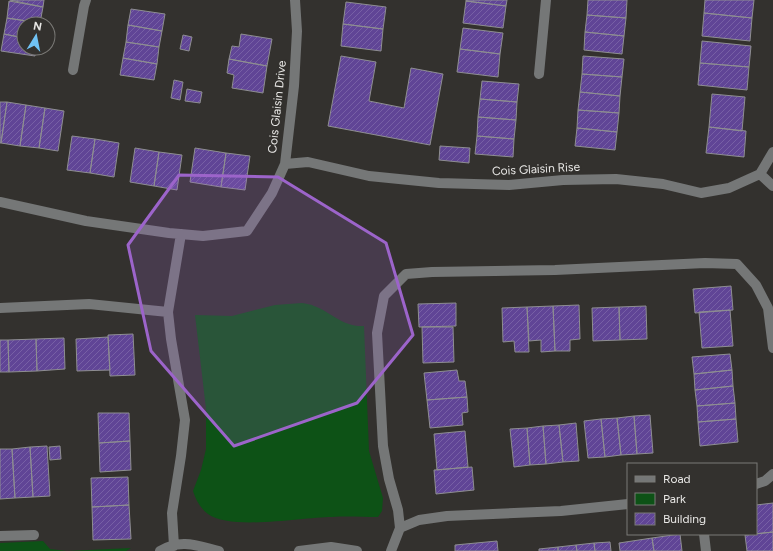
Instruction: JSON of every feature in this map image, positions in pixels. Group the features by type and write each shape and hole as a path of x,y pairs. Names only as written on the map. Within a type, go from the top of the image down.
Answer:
{"street":[{"path":"73,70 86,0"},
{"name":"Cois Glaisin Drive","path":"181,234 203,236 247,231 272,192 285,164 294,86 297,31 295,0"},
{"path":"540,74 546,0"},
{"path":"773,152 760,174 773,186"},
{"name":"Cois Glaisin Rise","path":"285,164 308,162 369,176 439,183 509,185 563,180 616,178 663,184 701,193 729,188 760,174"},
{"path":"0,202 86,222 181,234 168,312 171,339 185,420 172,513 174,546"},
{"path":"391,551 400,528 398,510 389,478 383,446 377,333 384,296 406,274 432,272 555,270 705,263 737,264 756,285 768,308 773,348"},
{"path":"0,308 89,304 168,312"},
{"path":"757,484 766,481 773,474"},
{"path":"400,528 419,520 447,516 561,511 627,504"},
{"path":"0,536 34,535"},
{"path":"704,535 706,551"},
{"path":"160,551 186,543 219,551"},
{"path":"299,551 331,547 357,551"}],"highlighted area":[{"path":"179,175 278,177 386,243 413,335 357,403 234,446 151,351 128,245"}],"green space":[{"path":"302,303 313,305 344,322 356,326 364,326 369,451 383,498 382,511 378,517 338,517 268,522 233,522 219,519 208,514 203,509 197,501 193,491 201,470 206,449 206,409 195,315 232,316 275,305"},
{"path":"43,541 50,549 67,551 0,551 0,543"},
{"path":"131,548 126,551 67,551"}],"building":[{"path":"10,0 44,0 43,7"},
{"path":"466,0 507,0 506,6"},
{"path":"588,0 627,0 626,18 587,15"},
{"path":"705,0 754,0 752,18 704,13"},
{"path":"9,1 43,7 41,16 16,16 16,19 7,18"},
{"path":"466,1 506,6 503,28 463,23"},
{"path":"346,2 386,7 383,29 343,24"},
{"path":"131,9 165,14 162,31 128,25"},
{"path":"704,13 752,18 750,41 702,36"},
{"path":"587,15 626,18 624,36 585,32"},
{"path":"7,18 16,19 16,36 4,34"},
{"path":"343,24 383,29 381,51 341,46"},
{"path":"128,25 162,31 159,47 126,42"},
{"path":"463,28 503,33 500,54 460,49"},
{"path":"585,32 624,36 622,54 584,50"},
{"path":"4,34 16,36 16,53 1,51"},
{"path":"241,34 272,39 267,66 229,59 232,46 239,47"},
{"path":"183,35 192,37 189,51 180,49"},
{"path":"702,41 751,46 749,67 700,63"},
{"path":"126,42 159,47 157,64 123,58"},
{"path":"460,49 500,54 498,77 457,72"},
{"path":"341,56 376,62 369,101 404,108 411,68 443,74 430,145 328,126"},
{"path":"583,56 624,59 622,77 582,74"},
{"path":"123,58 157,64 154,80 120,75"},
{"path":"229,59 267,66 263,93 232,88 234,75 227,73"},
{"path":"700,63 749,67 747,90 698,85"},
{"path":"582,74 622,77 620,96 580,92"},
{"path":"174,80 183,82 180,100 171,98"},
{"path":"482,81 519,84 517,102 480,99"},
{"path":"187,89 202,92 200,103 185,101"},
{"path":"580,92 620,96 619,113 578,110"},
{"path":"712,94 745,97 742,131 709,127"},
{"path":"480,99 517,102 516,120 478,117"},
{"path":"0,102 7,102 1,143 0,143"},
{"path":"7,102 26,105 20,146 1,143"},
{"path":"26,105 45,108 39,148 20,146"},
{"path":"45,108 64,111 58,151 39,148"},
{"path":"578,110 619,113 617,132 577,128"},
{"path":"478,117 516,120 514,139 477,136"},
{"path":"709,127 746,131 744,157 706,153"},
{"path":"577,128 617,132 615,150 575,146"},
{"path":"72,136 95,139 90,173 67,170"},
{"path":"477,136 514,139 513,157 475,154"},
{"path":"95,139 119,143 114,177 90,173"},
{"path":"440,146 470,148 469,163 439,160"},
{"path":"135,148 159,152 154,186 130,182"},
{"path":"195,148 226,153 221,187 190,182"},
{"path":"159,152 182,155 177,190 154,186"},
{"path":"226,153 250,156 245,190 221,187"},
{"path":"731,286 733,310 695,313 693,289"},
{"path":"456,303 456,326 419,327 418,304"},
{"path":"579,305 580,339 570,340 570,351 555,351 553,306"},
{"path":"553,306 555,351 541,352 541,340 529,341 527,307"},
{"path":"646,306 647,339 620,340 619,307"},
{"path":"527,307 529,352 515,352 514,341 503,342 502,308"},
{"path":"619,307 620,340 593,341 592,308"},
{"path":"730,310 733,346 702,348 699,312"},
{"path":"422,327 453,327 454,362 423,363"},
{"path":"133,334 135,375 110,376 108,335"},
{"path":"108,337 110,370 77,371 76,339"},
{"path":"64,338 65,369 37,371 36,339"},
{"path":"36,339 37,371 9,372 8,340"},
{"path":"0,340 8,340 9,372 0,372"},
{"path":"730,354 732,370 694,374 692,357"},
{"path":"457,370 459,381 465,381 467,397 427,400 424,373"},
{"path":"732,370 733,386 695,390 694,374"},
{"path":"733,386 735,403 697,406 695,390"},
{"path":"467,397 468,412 462,413 463,425 430,428 427,400"},
{"path":"735,403 736,419 698,422 697,406"},
{"path":"98,413 129,413 130,441 99,443"},
{"path":"650,415 653,453 637,454 634,416"},
{"path":"634,416 637,454 621,455 617,418"},
{"path":"617,418 621,455 605,457 601,419"},
{"path":"601,419 605,457 588,458 584,421"},
{"path":"736,419 738,442 700,446 698,422"},
{"path":"576,423 579,461 563,462 559,425"},
{"path":"559,425 563,462 546,464 543,426"},
{"path":"543,426 546,464 530,465 527,428"},
{"path":"527,428 530,465 514,467 510,429"},
{"path":"465,431 468,467 437,470 434,434"},
{"path":"130,441 131,470 100,472 99,443"},
{"path":"47,446 50,496 33,497 30,447"},
{"path":"60,446 61,459 50,460 49,447"},
{"path":"30,447 33,497 15,498 12,449"},
{"path":"0,449 12,449 15,498 0,499"},
{"path":"472,467 474,490 436,494 434,470"},
{"path":"128,477 129,505 92,507 91,478"},
{"path":"773,503 773,532 757,534 757,505"},
{"path":"129,505 131,539 93,540 92,507"},
{"path":"773,532 773,551 747,551 745,535 757,535 757,534"},
{"path":"680,535 682,551 654,551 652,538"},
{"path":"652,538 654,551 620,551 619,543"},
{"path":"497,541 498,551 455,551 455,545"},
{"path":"610,542 611,551 595,551 594,543"},
{"path":"594,543 595,551 577,551 576,545"},
{"path":"576,545 577,551 558,551 558,547"},
{"path":"558,547 558,551 539,551 539,549"}]}
